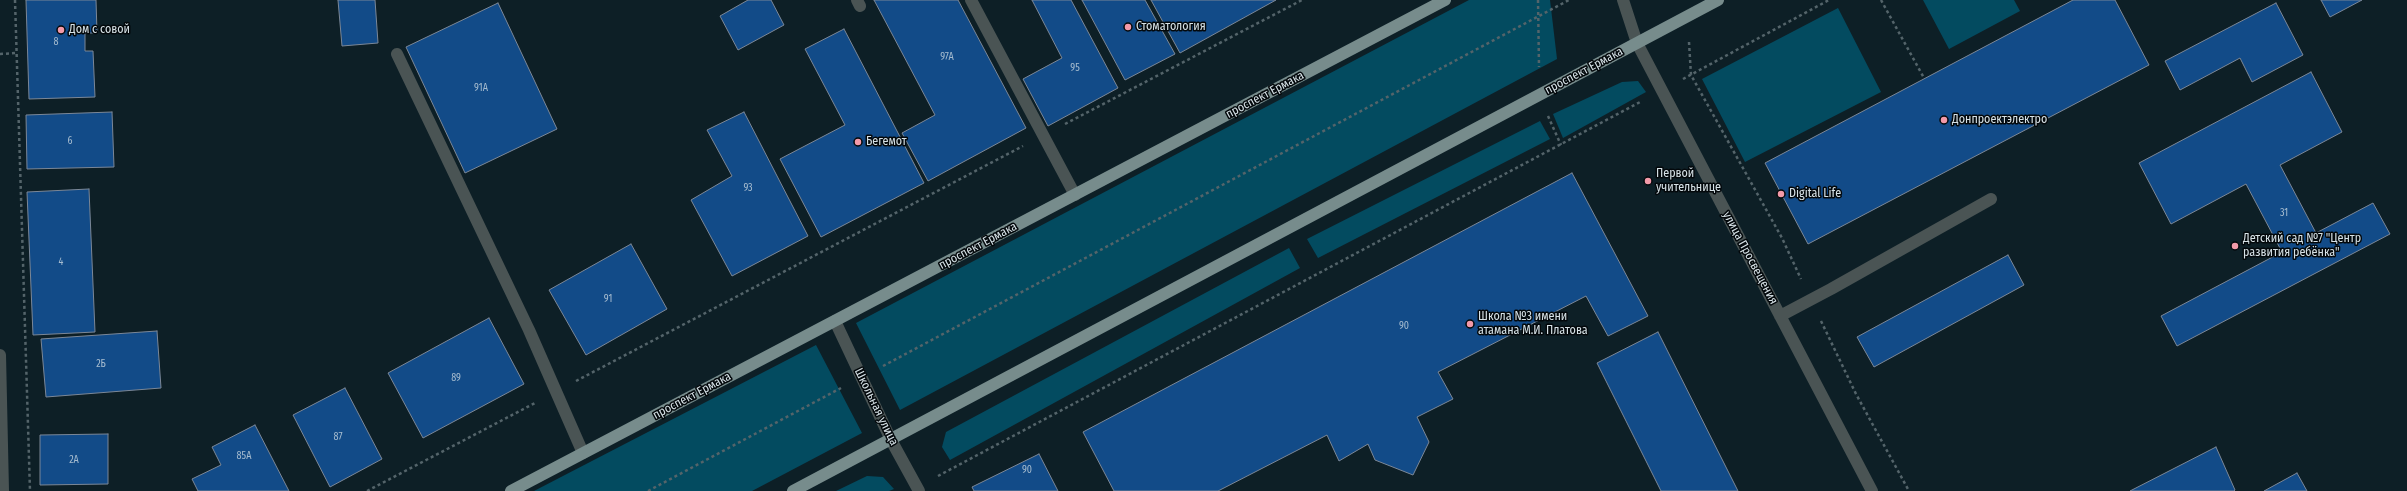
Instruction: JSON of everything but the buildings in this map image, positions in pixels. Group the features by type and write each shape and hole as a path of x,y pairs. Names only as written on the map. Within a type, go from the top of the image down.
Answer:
{"main road":[{"name":"проспект Ермака","path":"512,491 1445,0"},
{"name":"проспект Ермака","path":"793,491 1718,0"}],"street":[{"path":"971,0 1075,195"},
{"name":"улица Просвещения","path":"1623,0 1637,43 1872,491"},
{"path":"397,54 529,330 583,453"},
{"path":"1780,316 1831,290 1991,199"},
{"name":"Школьная улица","path":"835,321 891,440 918,489"},
{"path":"0,355 3,491"}],"path":[{"path":"15,0 30,491"},
{"path":"367,491 1302,0"},
{"path":"648,491 1569,0"},
{"path":"918,489 1829,0"},
{"path":"1881,0 1924,78"},
{"path":"0,54 16,53"}],"shaded area":[{"path":"1469,0 1550,0 1557,59 900,410 856,323"},
{"path":"1923,0 2014,0 2020,11 1949,49"},
{"path":"1838,8 1881,92 1745,162 1702,79"},
{"path":"1638,81 1646,92 1563,138 1553,114 1622,82"},
{"path":"1540,121 1550,139 1318,258 1307,239"},
{"path":"1289,248 1300,268 950,460 942,447 946,432"},
{"path":"816,345 862,433 752,491 534,491"},
{"path":"867,476 883,477 894,489 889,491 836,491"}],"place":[{"name":"Стоматология","path":"1128,27"},
{"name":"Дом с совой","path":"61,30"},
{"name":"Донпроектэлектро","path":"1944,120"},
{"name":"Бегемот","path":"858,142"},
{"name":"Первой учительнице","path":"1648,181"},
{"name":"Digital Life","path":"1781,194"},
{"name":"Детский сад №7 \"Центр развития ребёнка\"","path":"2235,246"},
{"name":"Школа №3 имени атамана М.И. Платова","path":"1470,324"}]}
